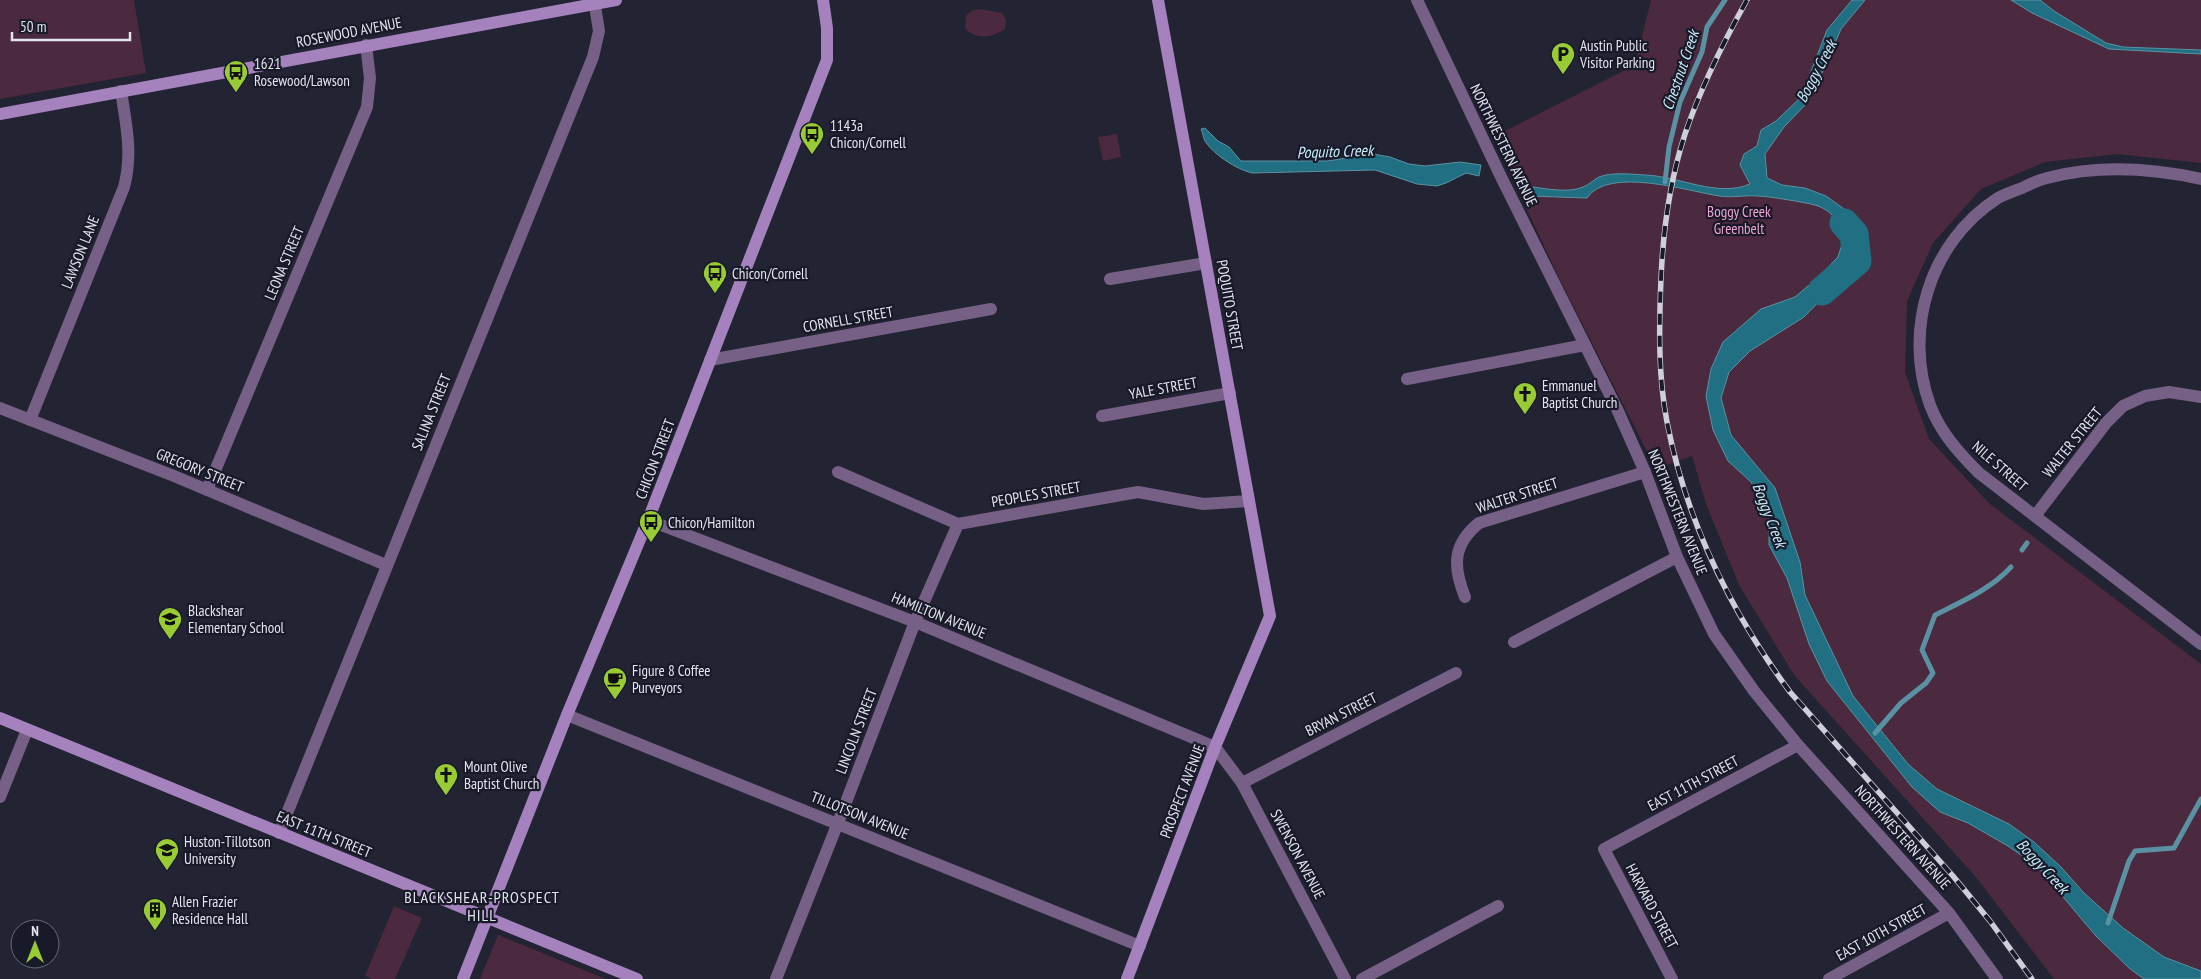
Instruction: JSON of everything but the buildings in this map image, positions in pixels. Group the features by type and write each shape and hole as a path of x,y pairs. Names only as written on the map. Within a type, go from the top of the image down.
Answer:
{"street":[{"name":"ROSEWOOD AVENUE","path":"0,114 594,2 616,0"},
{"name":"CHICON STREET","path":"463,979 567,714 648,520 827,60 827,28 823,0"},
{"name":"POQUITO STREET","path":"1158,0 1270,616"},
{"name":"NORTHWESTERN AVENUE","path":"1416,0 1502,179 1617,409 1645,472 1677,556 1714,634 1754,691 1798,745 1949,913 1997,979"},
{"name":"SALINA STREET","path":"278,833 593,58 599,31 594,2"},
{"name":"LEONA STREET","path":"207,490 367,108 370,78 366,45"},
{"name":"LAWSON LANE","path":"30,420 124,187 130,151 121,91"},
{"name":"NILE STREET","path":"2201,179 2148,170 2096,169 2045,178 1998,198 1966,224 1943,254 1927,291 1919,328 1919,364 1931,406 1950,443 1979,473 2201,644"},
{"path":"1110,279 1206,263"},
{"name":"CORNELL STREET","path":"710,360 991,310"},
{"path":"1407,379 1585,345"},
{"name":"YALE STREET","path":"1102,416 1230,392"},
{"name":"WALTER STREET","path":"2035,516 2106,423 2123,406 2145,396 2169,392 2201,397"},
{"name":"GREGORY STREET","path":"0,408 207,490 386,565"},
{"path":"838,472 958,524"},
{"name":"WALTER STREET","path":"1465,597 1456,565 1459,546 1468,532 1480,523 1645,472"},
{"name":"PEOPLES STREET","path":"958,524 1138,492 1203,504 1250,500"},
{"name":"HAMILTON AVENUE","path":"648,520 915,622 1215,747"},
{"name":"LINCOLN STREET","path":"776,979 838,824 915,622 958,524"},
{"path":"1514,642 1677,556"},
{"name":"PROSPECT AVENUE","path":"1127,979 1215,747 1270,616"},
{"name":"BRYAN STREET","path":"1242,783 1456,673"},
{"name":"TILLOTSON AVENUE","path":"567,714 1140,946"},
{"name":"EAST 11TH STREET","path":"0,718 637,979"},
{"path":"0,797 27,730"},
{"name":"EAST 11TH STREET","path":"1604,849 1798,745"},
{"name":"SWENSON AVENUE","path":"1215,747 1242,783 1346,979"},
{"name":"HARVARD STREET","path":"1604,849 1672,979"},
{"path":"1362,979 1498,906"},
{"name":"EAST 10TH STREET","path":"1828,979 1949,913"}],"green space":[{"path":"0,0 134,0 146,73 0,99"},
{"name":"Boggy Creek Greenbelt","path":"1651,0 2201,0 2201,163 2117,154 2045,162 1981,189 1933,243 1907,301 1905,372 1929,439 1990,504 2201,664 2201,979 2054,979 1975,876 1794,675 1739,585 1706,504 1692,456 1656,469 1559,278 1493,137 1635,65"},
{"path":"981,9 1002,13 1006,20 1005,29 990,36 980,36 970,33 965,29 966,15 973,10"},
{"path":"1117,134 1121,157 1103,161 1098,137"},
{"path":"394,906 422,918 395,979 372,979 365,976"},
{"path":"498,935 606,979 480,979"}],"water":[{"path":"1852,0 1865,0 1841,29 1824,69 1806,104 1784,127 1765,154 1767,178 1782,185 1805,188 1826,196 1847,211 1862,237 1861,253 1836,284 1804,317 1750,351 1729,372 1721,398 1731,435 1775,488 1800,562 1805,595 1853,696 1908,764 1937,789 2009,824 2034,842 2061,867 2084,893 2123,928 2164,957 2201,971 2201,979 2144,979 2129,968 2095,935 2038,867 2008,846 1968,823 1940,812 1912,787 1827,681 1809,644 1787,578 1769,545 1769,514 1751,482 1728,461 1713,430 1706,396 1711,369 1723,342 1761,309 1795,297 1838,257 1846,231 1837,220 1823,208 1806,203 1762,196 1719,196 1649,183 1612,183 1597,189 1587,198 1529,196 1533,187 1571,190 1585,186 1604,175 1615,174 1658,176 1711,188 1724,189 1750,184 1740,165 1744,154 1757,146 1761,130 1776,121 1801,97 1827,30"},
{"path":"2011,0 2040,0 2054,11 2106,43 2123,47 2201,50 2201,54 2109,49 2032,13"},
{"path":"1205,128 1218,141 1229,147 1241,161 1327,161 1373,154 1390,157 1409,164 1425,166 1460,162 1481,165 1479,176 1466,173 1437,186 1417,184 1375,170 1252,173 1232,165 1214,151 1204,140 1201,129"}],"waterway":[{"name":"Chestnut Creek","path":"1665,182 1669,147 1680,102 1702,52 1707,27 1725,0"},
{"name":"Boggy Creek","path":"1822,291 1857,261 1854,234 1844,223"},
{"path":"2022,550 2027,543"},
{"path":"1875,733 1901,703 1926,683 1933,673 1922,650 1935,615 1985,588 2011,567"},
{"path":"2108,923 2129,861 2135,851 2174,848 2201,799"}],"railway":[{"path":"1747,0 1729,32 1691,117 1675,169 1668,205 1662,261 1660,351 1664,405 1675,458 1699,529 1730,597 1749,630 1790,692 1953,876 1990,921 2032,979"}],"place":[{"name":"Austin Public Visitor Parking","path":"1563,75"},
{"name":"1621 Rosewood/Lawson","path":"236,93"},
{"name":"1143a Chicon/Cornell","path":"812,155"},
{"name":"Chicon/Cornell","path":"715,294"},
{"name":"Emmanuel Baptist Church","path":"1525,415"},
{"name":"Chicon/Hamilton","path":"651,543"},
{"name":"Blackshear Elementary School","path":"170,640"},
{"name":"Figure 8 Coffee Purveyors","path":"615,700"},
{"name":"Mount Olive Baptist Church","path":"446,796"},
{"name":"Huston-Tillotson University","path":"167,871"},
{"name":"Allen Frazier Residence Hall","path":"155,931"}],"district":[{"name":"BLACKSHEAR-PROSPECT HILL","path":"482,906"}],"water label":[{"name":"Poquito Creek","path":"1335,151"}]}
